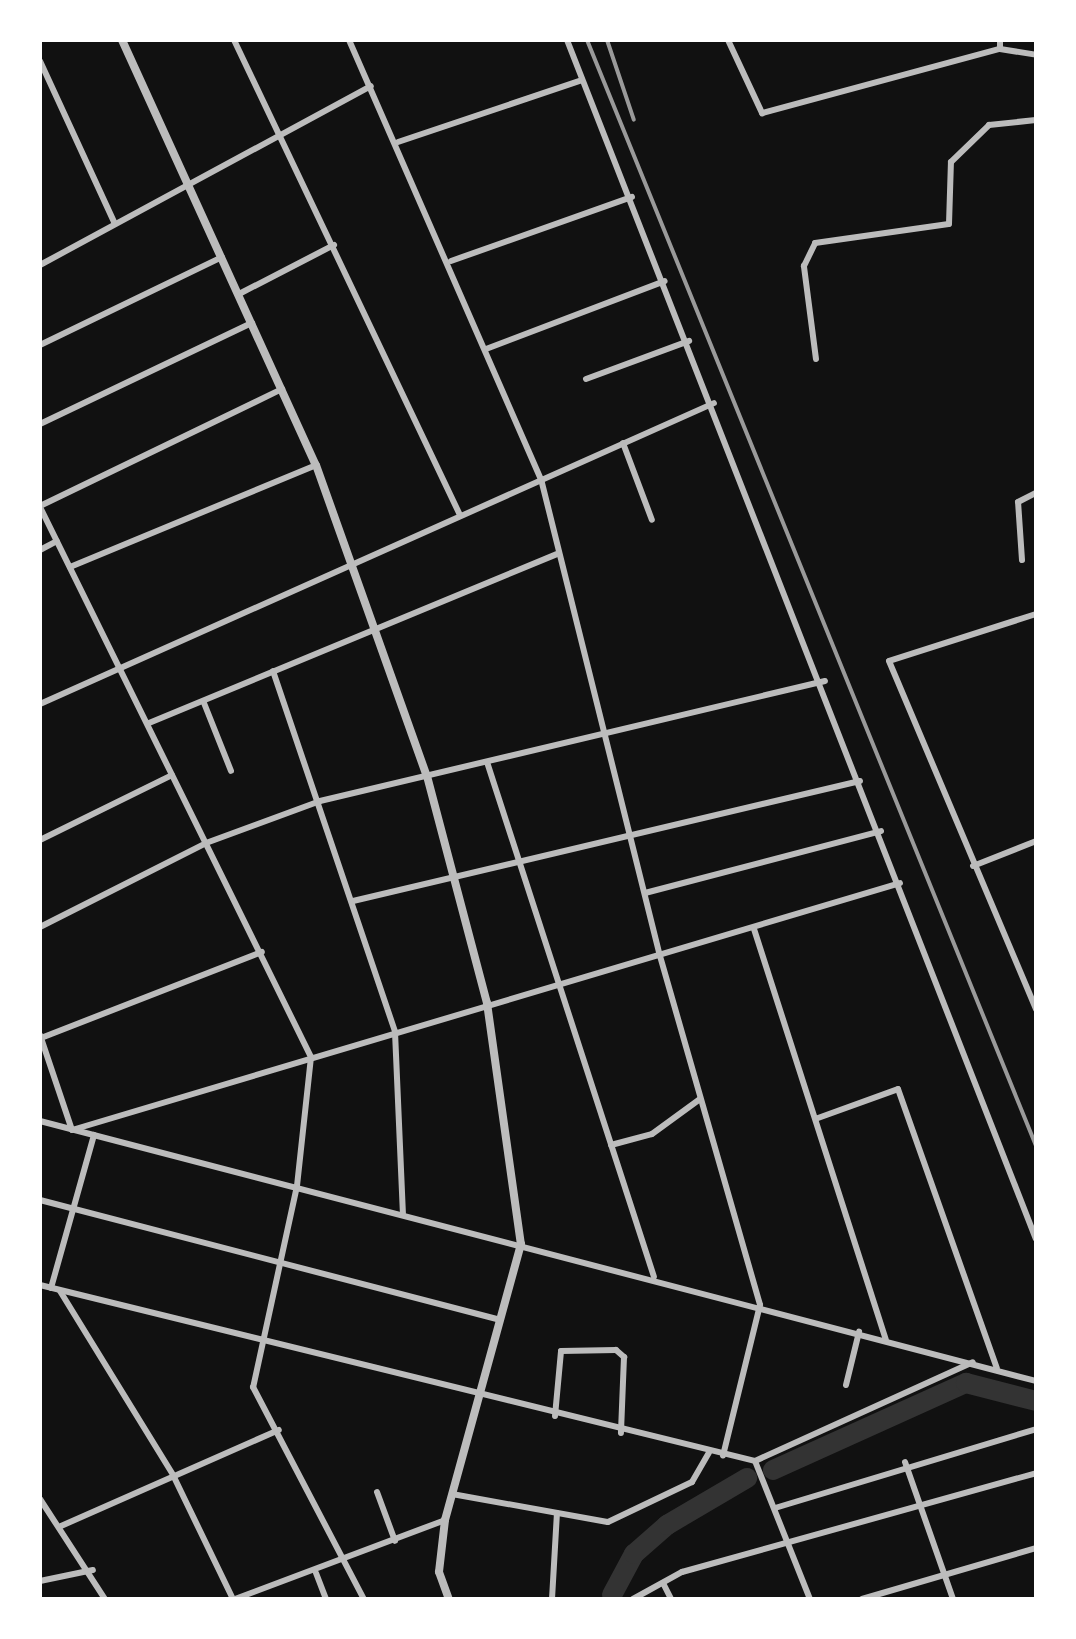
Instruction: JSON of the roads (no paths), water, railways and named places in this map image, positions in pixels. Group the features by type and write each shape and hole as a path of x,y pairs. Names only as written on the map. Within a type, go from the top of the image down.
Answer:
{"street":[{"path":"122,40 316,465 426,776 488,1003 520,1244 445,1520 438,1572 449,1599"},
{"path":"234,40 460,515"},
{"path":"350,40 451,261 542,479 557,554 660,956 760,1305 724,1456"},
{"path":"566,40 825,681 1036,1238"},
{"path":"728,40 762,113 1000,44 1036,56"},
{"path":"40,61 115,224"},
{"path":"398,142 582,80"},
{"path":"40,265 190,189 371,86"},
{"path":"816,358 804,266 815,243 949,224 950,162 988,125 1036,120"},
{"path":"451,261 632,197"},
{"path":"238,294 334,245"},
{"path":"40,346 222,257"},
{"path":"486,349 665,281"},
{"path":"40,424 252,323"},
{"path":"586,380 688,341"},
{"path":"283,389 40,506 312,1058 297,1186 253,1387 350,1561 364,1599"},
{"path":"40,704 714,403"},
{"path":"624,443 652,520"},
{"path":"70,567 316,465"},
{"path":"1022,560 1018,502 1036,493"},
{"path":"40,550 58,541"},
{"path":"149,723 557,554"},
{"path":"1036,614 889,661 972,866 1036,1008"},
{"path":"273,670 396,1032 403,1213"},
{"path":"40,927 206,842 320,801 825,681"},
{"path":"204,702 231,771"},
{"path":"487,762 655,1278"},
{"path":"40,840 172,775"},
{"path":"353,900 860,780"},
{"path":"645,893 881,831"},
{"path":"972,866 1036,840"},
{"path":"72,1130 488,1003 561,988 900,883"},
{"path":"754,929 887,1340"},
{"path":"72,1130 40,1036 262,952"},
{"path":"818,1118 898,1089 998,1369"},
{"path":"611,1145 652,1134 700,1099"},
{"path":"40,1121 760,1305 1036,1381"},
{"path":"94,1135 56,1289 173,1475 234,1599 252,1598 445,1520"},
{"path":"40,1200 279,1258 500,1320"},
{"path":"40,1285 621,1433 755,1460 974,1362"},
{"path":"846,1386 860,1332"},
{"path":"554,1416 561,1351 616,1350 624,1357 621,1433"},
{"path":"775,1508 906,1462 1036,1429"},
{"path":"60,1526 279,1430"},
{"path":"452,1494 556,1513 630,1516 692,1482 709,1453"},
{"path":"755,1460 810,1599"},
{"path":"906,1462 953,1599"},
{"path":"633,1599 663,1583 1036,1474"},
{"path":"376,1492 395,1542"},
{"path":"40,1499 44,1512 60,1526 93,1570 105,1599"},
{"path":"552,1599 556,1513"},
{"path":"862,1599 1036,1548"},
{"path":"40,1581 93,1570"},
{"path":"316,1573 326,1599"},
{"path":"663,1583 671,1599"}],"waterway":[{"path":"773,1470 966,1383 1036,1401"},
{"path":"612,1595 634,1554 667,1525 747,1478"}],"railway":[{"path":"587,40 1036,1146"},
{"path":"607,40 634,120"}]}
